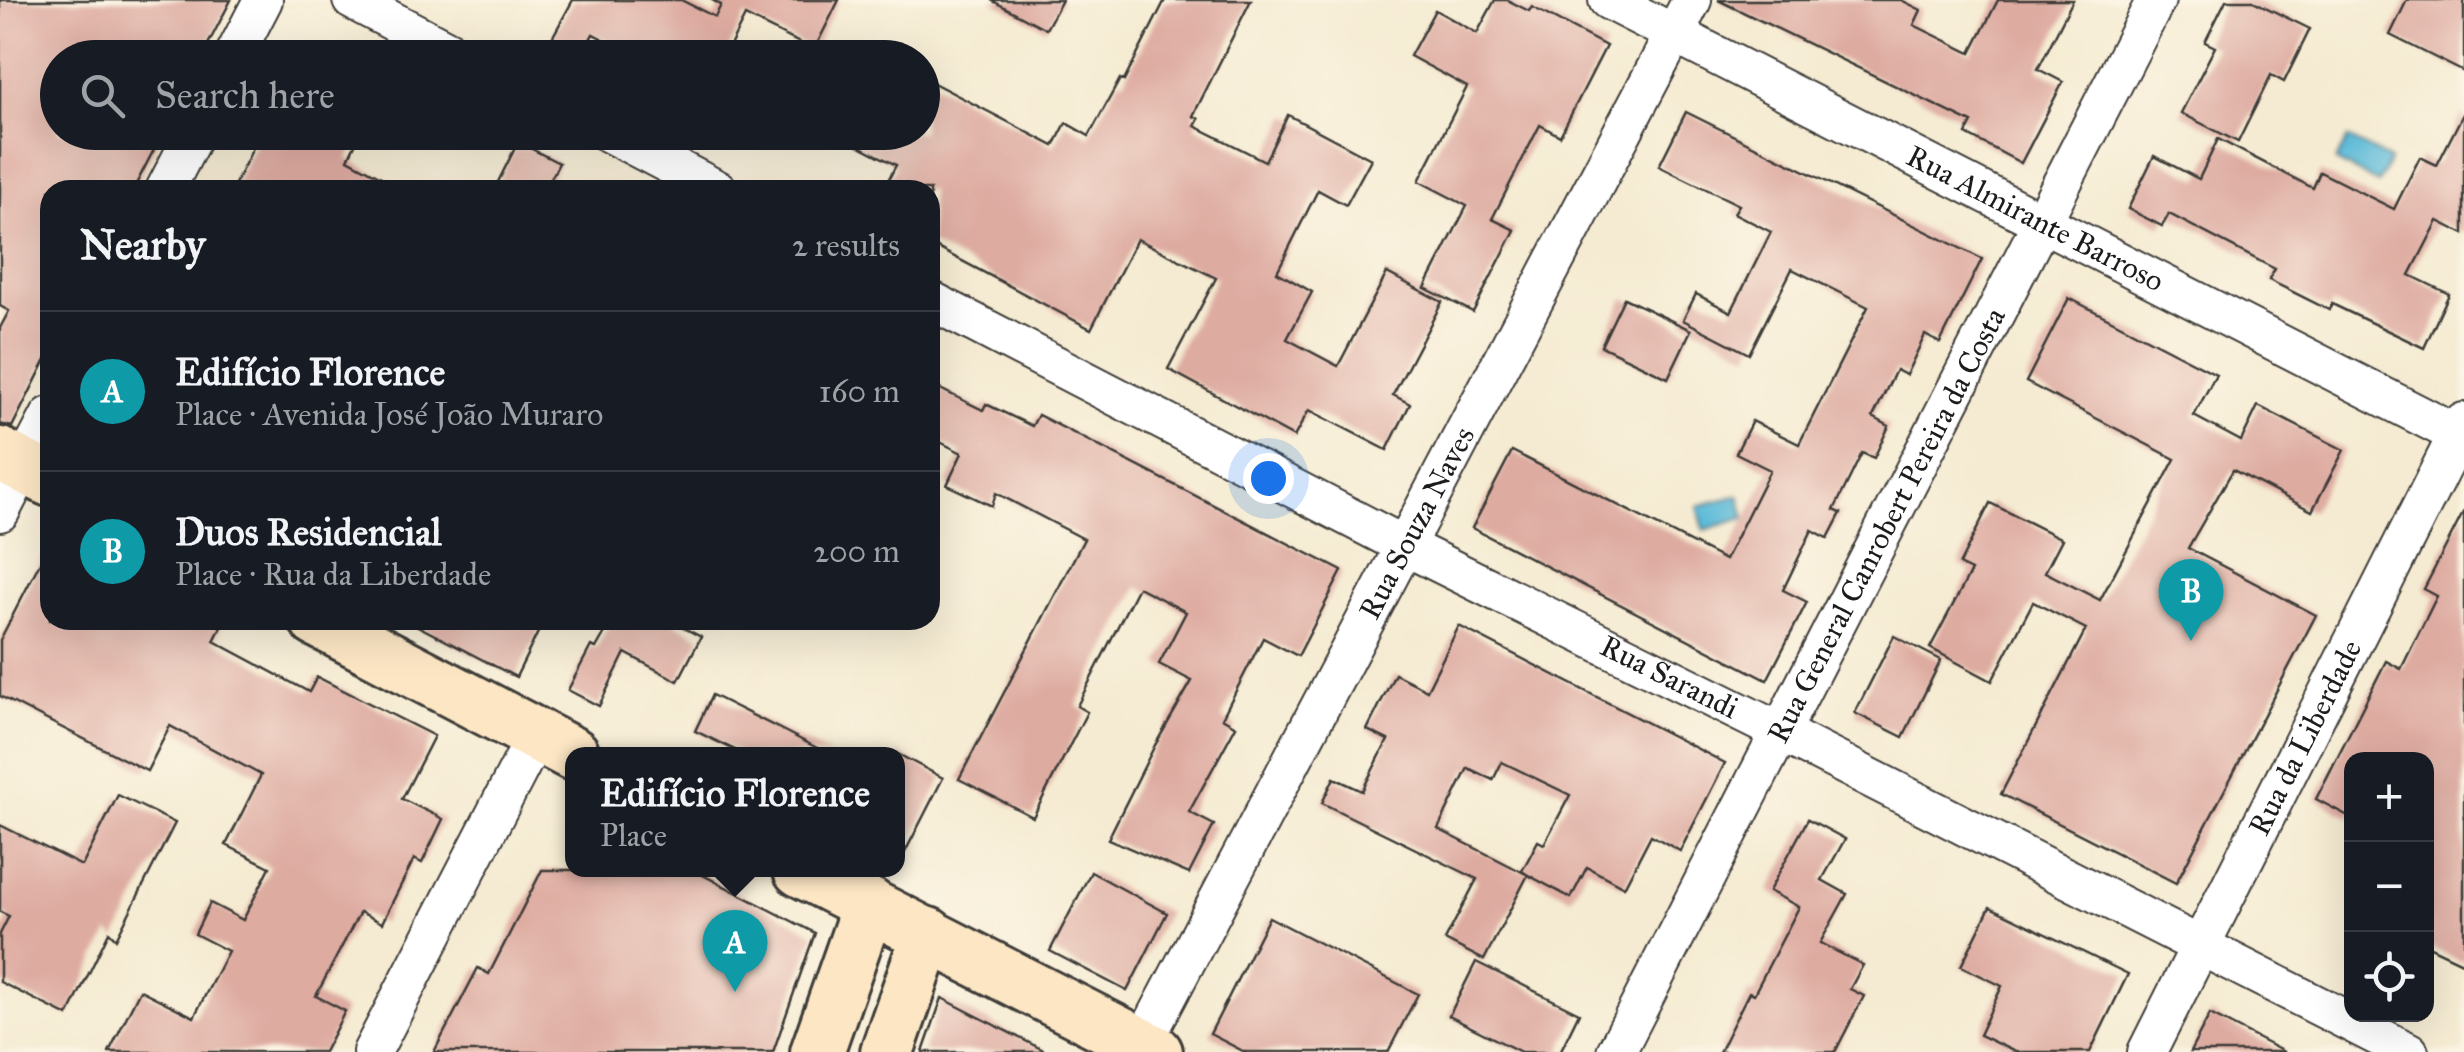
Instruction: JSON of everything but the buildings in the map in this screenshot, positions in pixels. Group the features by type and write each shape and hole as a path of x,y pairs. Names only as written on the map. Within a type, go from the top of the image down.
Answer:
{"street":[{"path":"242,40 262,0"},
{"path":"352,0 429,40"},
{"name":"Rua Almirante Barroso","path":"1608,0 2042,223 2462,431"},
{"name":"Rua Souza Naves","path":"1149,1048 1404,546 1692,0"},
{"name":"Rua General Canrobert Pereira da Costa","path":"1616,1052 2156,0"},
{"path":"171,180 186,150"},
{"path":"641,150 699,180"},
{"name":"Rua Sarandi","path":"940,305 1404,546 2409,1052"},
{"name":"Rua da Liberdade","path":"2147,1052 2462,431"},
{"path":"0,512 40,436"},
{"path":"335,630 554,745 372,1052"},
{"path":"814,877 1149,1048"},
{"path":"816,1052 869,904"},
{"path":"887,1052 928,934"},
{"path":"841,984 871,984 880,992 883,1003 866,1052"}],"water":[{"path":"2348,138 2390,160 2378,183 2336,161"},
{"path":"1739,495 1745,518 1704,530 1698,506"}],"place":[{"name":"Duos Residencial","path":"2191,641"},
{"name":"Edifício Florence","path":"735,992"}]}
